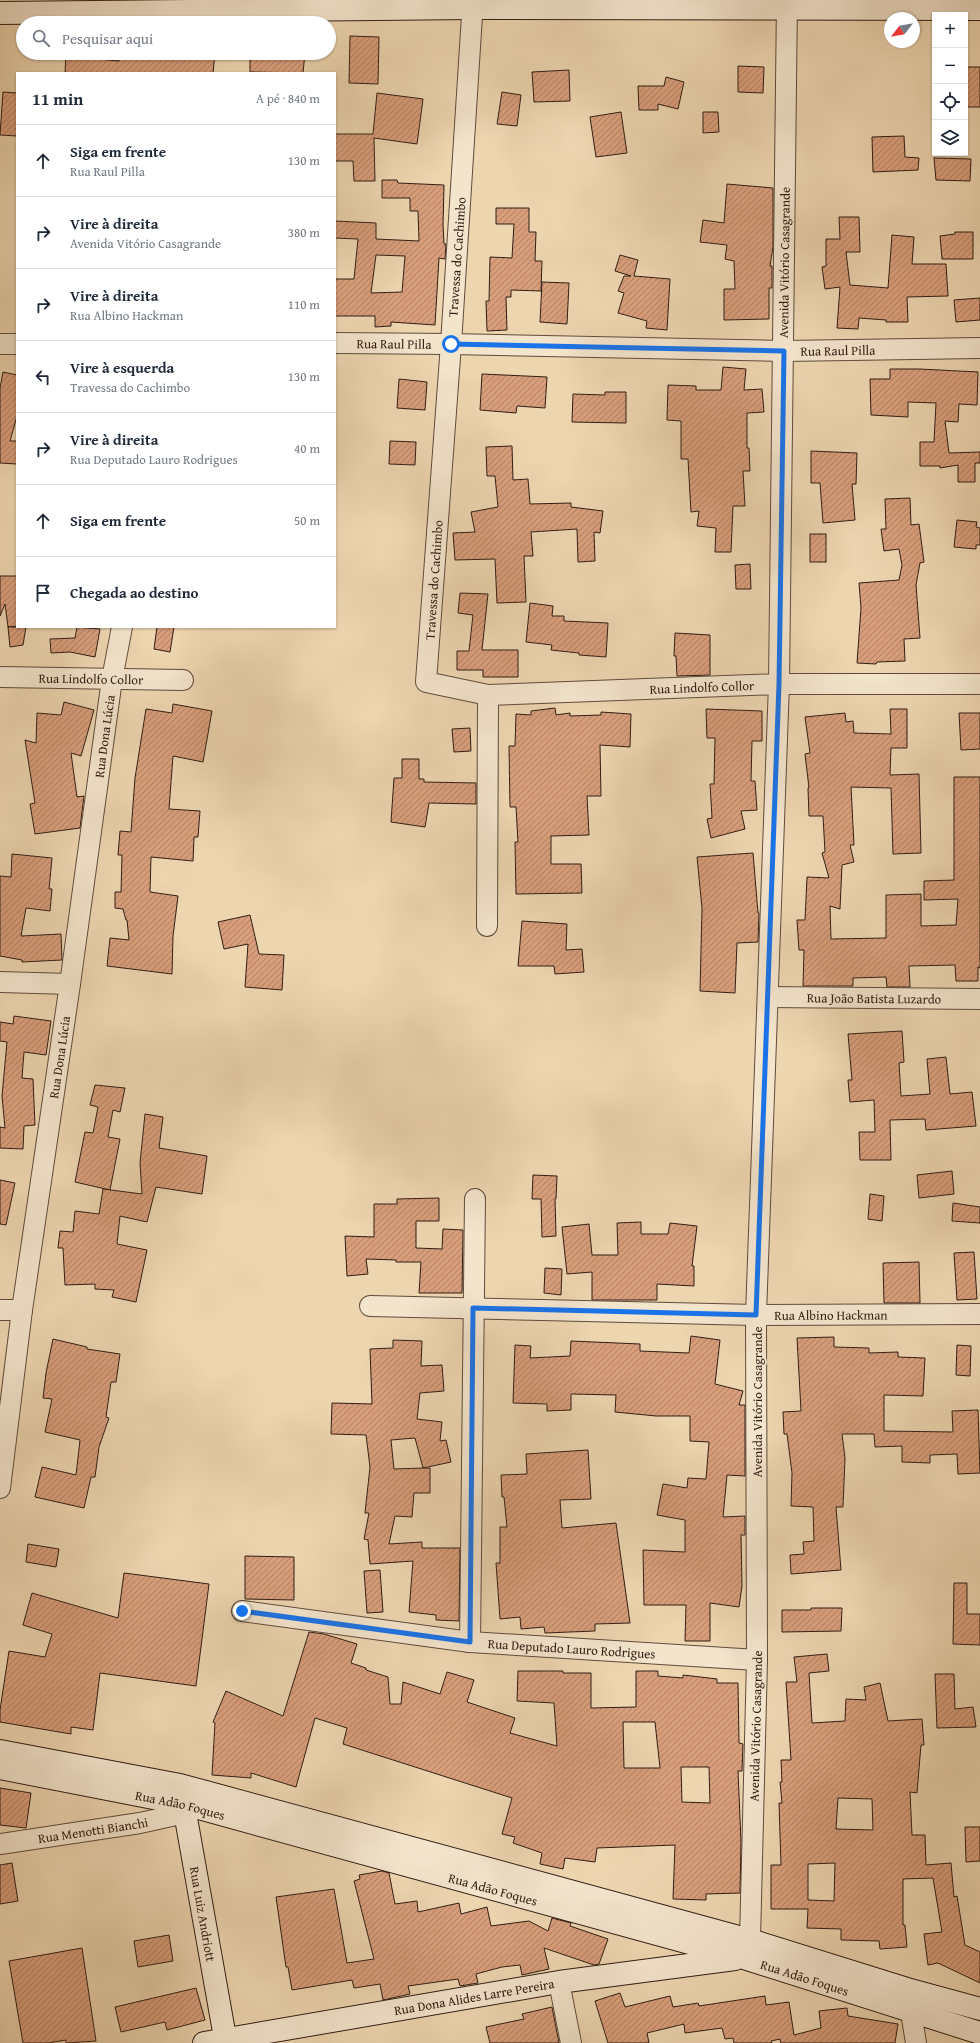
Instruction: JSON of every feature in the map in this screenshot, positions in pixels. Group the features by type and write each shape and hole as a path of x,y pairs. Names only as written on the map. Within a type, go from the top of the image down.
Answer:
{"street":[{"path":"0,13 167,6 472,4 787,4 980,9"},
{"name":"Travessa do Cachimbo","path":"426,682 451,344 472,4"},
{"name":"Avenida Vitório Casagrande","path":"747,1949 757,1660 756,1315 779,684 787,4"},
{"name":"Rua Raul Pilla","path":"336,343 784,351 980,348"},
{"path":"0,344 16,344"},
{"name":"Rua Dona Lúcia","path":"0,1488 22,1310 70,984 112,679 122,628"},
{"name":"Rua Lindolfo Collor","path":"0,677 183,680"},
{"name":"Rua Lindolfo Collor","path":"426,682 488,695 779,684 980,684"},
{"path":"487,926 488,695"},
{"path":"0,982 70,984"},
{"name":"Rua João Batista Luzardo","path":"768,997 980,999"},
{"path":"470,1642 475,1199"},
{"name":"Rua Albino Hackman","path":"370,1306 756,1315 980,1314"},
{"path":"0,1310 22,1310"},
{"name":"Rua Deputado Lauro Rodrigues","path":"242,1611 364,1629 470,1642 757,1660"},
{"name":"Rua Adão Foques","path":"0,1751 183,1801 980,2009"},
{"name":"Rua Adão Foques","path":"0,1768 183,1801"},
{"name":"Rua Menotti Bianchi","path":"0,1844 140,1823 183,1801"},
{"name":"Rua Luiz Andriott","path":"183,1801 226,2041"},
{"name":"Rua Adão Foques","path":"747,1949 911,2012 980,2033"},
{"name":"Rua Dona Alides Larre Pereira","path":"204,2043 226,2041 747,1949"},
{"path":"559,1982 571,2043"},
{"path":"911,2012 916,2043"}],"building":[{"path":"350,36 379,37 378,84 349,83"},
{"path":"66,60 214,60 213,72 65,72"},
{"path":"250,60 304,60 303,72 250,72"},
{"path":"738,66 764,67 763,93 738,92"},
{"path":"968,67 980,67 980,107 968,107"},
{"path":"569,70 570,101 534,102 532,72"},
{"path":"666,77 684,82 678,109 658,104 658,110 639,110 638,86 664,86"},
{"path":"3,92 16,93 16,136 0,135"},
{"path":"502,92 521,95 517,126 497,124"},
{"path":"377,93 423,99 417,144 374,138 375,181 354,181 353,161 336,161 336,134 373,134"},
{"path":"621,112 627,153 596,157 590,117"},
{"path":"703,112 718,112 719,132 703,133"},
{"path":"904,136 905,157 919,158 918,170 873,172 872,137"},
{"path":"934,158 971,159 970,181 936,180"},
{"path":"382,180 397,180 398,183 444,185 443,225 444,244 446,244 445,259 439,258 435,325 391,322 391,326 375,327 375,316 336,316 336,279 354,279 358,239 336,238 336,221 376,223 376,239 419,241 418,211 410,211 410,198 382,198","holes":["376,255 405,256 402,292 371,293"]},
{"path":"727,184 773,188 773,247 770,266 772,266 772,288 769,288 769,319 724,320 724,289 735,289 734,261 725,259 727,245 700,242 703,220 724,223"},
{"path":"496,208 529,208 529,232 536,232 535,261 542,261 541,291 511,290 511,297 506,297 507,330 487,331 486,301 489,301 490,257 512,258 514,224 496,224"},
{"path":"839,217 859,217 860,252 846,252 850,285 888,288 892,235 914,237 912,264 946,264 948,296 907,297 908,322 886,322 886,320 859,318 858,329 837,328 840,287 825,289 822,267 826,266 826,239 840,239"},
{"path":"955,232 973,232 973,259 942,259 940,236 955,234"},
{"path":"620,255 638,260 634,276 670,279 667,330 646,328 647,321 618,313 624,293 618,291 624,276 631,276 615,271"},
{"path":"542,282 569,283 567,324 540,322"},
{"path":"980,298 980,320 956,322 954,300"},
{"path":"723,367 746,369 744,390 762,389 764,412 747,413 747,448 749,448 750,471 743,471 745,506 733,506 731,552 715,552 716,528 697,526 699,511 691,512 688,459 681,459 681,421 667,420 668,385 696,386 696,390 721,390"},
{"path":"890,369 978,372 977,405 959,404 958,422 945,421 949,453 980,452 980,463 975,463 975,482 958,482 958,465 940,468 940,466 920,466 920,442 934,442 936,403 908,402 908,417 871,415 870,379 890,379"},
{"path":"3,372 16,375 16,420 10,441 16,441 16,464 0,463 0,388"},
{"path":"482,374 547,377 545,408 517,406 516,413 480,410"},
{"path":"399,379 427,382 425,410 397,408"},
{"path":"605,392 626,392 626,423 572,422 573,394 605,395"},
{"path":"390,441 416,442 415,465 389,464"},
{"path":"512,446 513,480 528,479 530,504 571,503 571,507 603,511 600,533 594,532 595,561 578,562 577,529 531,532 533,556 524,556 526,602 497,603 495,559 455,560 453,533 475,532 471,512 498,507 495,476 487,476 486,447"},
{"path":"811,451 857,453 856,484 852,484 855,520 823,523 820,483 811,483"},
{"path":"910,498 911,525 919,524 924,562 920,563 916,585 920,638 904,639 905,661 877,662 876,664 857,663 861,608 859,583 899,580 902,565 899,549 884,551 881,529 886,529 885,499"},
{"path":"957,520 977,522 976,527 980,528 980,545 976,545 976,549 954,547"},
{"path":"810,534 826,534 826,562 810,562"},
{"path":"750,564 751,589 736,589 735,565"},
{"path":"0,576 16,576 16,626 8,627 5,604 0,616"},
{"path":"460,593 488,594 482,650 518,650 518,677 483,677 483,670 457,670 457,651 469,651 473,615 458,613"},
{"path":"530,603 553,606 552,616 564,616 564,621 608,623 606,657 579,655 579,653 551,650 552,645 526,642"},
{"path":"8,627 26,628 23,645 10,647"},
{"path":"77,628 100,629 95,657 70,652 51,653 50,639 75,638"},
{"path":"157,628 174,628 170,652 154,649"},
{"path":"675,633 710,635 710,675 677,676 676,656 674,656"},
{"path":"64,702 94,710 81,756 71,753 77,797 84,796 80,828 35,834 30,804 35,803 25,740 36,743 37,713 61,715"},
{"path":"173,704 212,711 203,762 173,756 169,809 200,811 198,837 194,837 193,861 151,857 150,892 178,896 173,936 172,974 107,966 110,938 129,940 127,920 123,909 115,908 115,892 121,892 122,855 118,855 120,831 131,832 135,778 146,709 172,713"},
{"path":"555,708 556,715 570,713 570,716 601,715 601,712 631,714 630,747 600,745 601,796 587,796 589,835 551,836 551,864 581,864 582,893 516,894 515,842 518,842 516,807 510,807 509,746 515,746 516,714 531,715 531,711"},
{"path":"706,709 762,711 762,741 752,741 751,781 755,781 757,810 741,811 745,829 711,838 707,819 712,818 710,784 714,784 715,738 707,738"},
{"path":"890,709 907,709 907,748 891,748 890,775 919,774 921,853 893,854 891,788 851,787 854,845 850,845 854,862 842,865 840,909 830,906 831,939 886,938 886,895 921,894 921,926 956,925 958,899 924,900 924,881 954,880 954,777 980,777 980,968 978,967 978,981 956,981 955,965 909,966 910,987 887,987 886,977 853,978 853,986 803,986 804,950 799,950 797,920 805,920 807,877 829,878 822,853 825,852 823,816 809,816 809,788 805,754 810,753 805,717 845,713 846,722 853,721 854,733 891,734"},
{"path":"959,713 980,713 980,749 961,750"},
{"path":"470,728 471,751 454,752 452,729"},
{"path":"402,759 419,759 419,779 424,779 424,782 476,783 476,804 429,803 425,827 391,822 394,778 402,778"},
{"path":"753,853 759,913 758,942 737,943 735,993 700,991 702,908 697,857"},
{"path":"12,854 52,858 49,889 52,889 50,911 26,908 21,936 61,934 62,960 22,962 22,960 0,956 0,876 11,877"},
{"path":"250,915 259,954 284,955 282,990 245,987 248,944 224,949 218,922"},
{"path":"522,921 567,924 566,950 582,949 584,972 555,974 554,966 518,966"},
{"path":"14,1016 51,1021 46,1055 24,1052 22,1078 33,1079 35,1125 24,1126 23,1149 0,1148 0,1127 5,1128 2,1096 7,1042 0,1041 0,1022 13,1024"},
{"path":"902,1031 904,1062 899,1063 901,1096 930,1094 927,1059 946,1057 950,1094 972,1092 976,1126 926,1130 925,1119 890,1120 891,1160 860,1160 859,1132 875,1132 874,1100 850,1102 848,1080 852,1080 848,1034"},
{"path":"95,1085 125,1088 120,1112 113,1110 108,1137 120,1139 110,1190 75,1182 85,1132 93,1133 98,1107 90,1105"},
{"path":"145,1114 163,1117 159,1148 207,1156 202,1194 156,1187 147,1222 120,1216 117,1244 147,1250 136,1302 112,1297 114,1290 95,1289 95,1284 65,1285 63,1248 58,1248 60,1231 73,1232 75,1211 99,1214 103,1189 142,1194 140,1163"},
{"path":"952,1171 954,1194 919,1198 917,1175"},
{"path":"533,1175 557,1176 555,1199 556,1236 542,1237 541,1199 532,1199"},
{"path":"0,1180 15,1183 6,1225 0,1224"},
{"path":"870,1194 884,1196 882,1221 868,1219"},
{"path":"439,1198 439,1221 416,1221 416,1248 442,1249 443,1229 463,1230 462,1293 419,1293 421,1262 396,1262 396,1260 366,1259 368,1274 347,1276 345,1236 374,1237 374,1204 397,1204 397,1199"},
{"path":"953,1203 980,1207 980,1223 952,1221"},
{"path":"641,1222 641,1234 668,1234 670,1223 697,1226 692,1266 694,1266 694,1286 657,1284 657,1300 592,1300 592,1272 567,1274 562,1227 589,1224 592,1255 618,1255 617,1223"},
{"path":"974,1252 977,1299 957,1300 954,1253"},
{"path":"919,1262 920,1303 884,1303 883,1263"},
{"path":"545,1268 562,1269 561,1295 544,1293"},
{"path":"691,1336 720,1340 715,1384 743,1391 739,1405 745,1405 745,1476 727,1475 723,1517 745,1516 745,1535 741,1535 742,1586 739,1607 710,1603 710,1641 685,1641 686,1605 644,1605 643,1550 685,1552 685,1520 657,1515 663,1484 687,1488 688,1478 706,1479 709,1442 690,1441 690,1416 656,1416 615,1412 616,1395 571,1394 571,1410 547,1411 547,1404 513,1403 515,1345 531,1346 530,1358 570,1356 571,1341 640,1344 640,1351 689,1353"},
{"path":"834,1337 834,1347 869,1348 869,1353 898,1352 898,1357 925,1358 923,1396 884,1395 884,1431 953,1432 952,1411 978,1410 980,1473 958,1474 957,1454 930,1455 930,1463 902,1462 902,1446 875,1447 874,1434 842,1434 845,1458 843,1507 836,1507 841,1570 791,1574 790,1555 804,1554 803,1542 814,1541 813,1507 791,1506 792,1473 787,1434 784,1434 783,1412 801,1411 797,1338"},
{"path":"53,1339 87,1347 87,1349 120,1354 116,1382 111,1382 106,1417 109,1418 99,1447 95,1477 91,1477 84,1508 35,1497 42,1467 76,1475 80,1440 45,1432 52,1399 43,1398 46,1373"},
{"path":"393,1340 422,1341 421,1366 442,1365 444,1391 420,1393 417,1419 442,1422 440,1441 446,1440 451,1462 423,1468 430,1468 430,1493 414,1493 412,1517 395,1516 389,1544 422,1542 422,1548 460,1548 459,1621 436,1620 436,1615 409,1612 413,1561 370,1564 368,1540 364,1539 369,1513 365,1513 370,1467 366,1435 331,1434 332,1403 372,1404 370,1349 393,1348","holes":["415,1438 423,1468 394,1469 391,1440"]},
{"path":"957,1345 971,1346 970,1376 956,1375"},
{"path":"588,1450 591,1499 560,1500 562,1528 616,1523 630,1623 595,1624 595,1631 545,1633 544,1627 521,1629 520,1617 500,1619 496,1563 500,1563 500,1527 507,1527 504,1497 502,1497 501,1475 527,1474 526,1454"},
{"path":"28,1544 59,1549 56,1567 26,1562"},
{"path":"245,1556 294,1557 294,1600 245,1599"},
{"path":"380,1570 383,1612 367,1613 364,1571"},
{"path":"124,1573 209,1584 196,1686 100,1673 93,1730 71,1727 71,1734 0,1722 0,1710 9,1651 45,1657 52,1634 23,1625 32,1593 118,1618"},
{"path":"954,1583 967,1583 967,1614 980,1614 980,1645 953,1644"},
{"path":"811,1608 842,1608 841,1631 782,1632 782,1610 811,1610"},
{"path":"309,1632 324,1634 357,1644 351,1663 366,1668 366,1670 388,1677 390,1704 401,1704 403,1682 440,1694 447,1672 474,1680 467,1702 515,1718 510,1733 557,1746 554,1703 517,1701 518,1671 563,1671 563,1673 591,1673 591,1708 636,1707 636,1671 658,1671 658,1676 683,1678 683,1675 717,1679 717,1683 738,1683 739,1743 743,1744 742,1771 738,1771 741,1842 740,1893 706,1894 706,1900 673,1899 675,1845 597,1848 595,1862 565,1858 563,1869 540,1864 542,1853 513,1843 515,1837 502,1834 512,1798 343,1744 347,1728 315,1718 296,1787 251,1773 251,1778 212,1775 215,1723 213,1722 226,1691 283,1716","holes":["623,1722 655,1722 660,1768 624,1768","681,1767 709,1767 710,1803 682,1802"]},
{"path":"827,1654 829,1671 809,1673 812,1723 845,1721 846,1699 866,1700 864,1687 880,1683 888,1721 922,1719 924,1745 921,1745 917,1793 910,1792 912,1835 925,1835 926,1865 951,1863 954,1897 957,1896 965,1945 980,1952 980,1983 938,1963 928,1965 924,1934 942,1932 933,1878 903,1879 903,1925 905,1925 907,1947 880,1949 879,1941 841,1940 841,1929 807,1928 808,1909 771,1909 771,1865 781,1865 779,1803 782,1803 780,1782 782,1782 781,1760 791,1760 786,1682 797,1682 794,1657","holes":["838,1798 872,1799 873,1830 836,1829","835,1863 834,1901 808,1900 808,1864"]},
{"path":"935,1674 954,1674 955,1709 973,1707 976,1727 937,1728"},
{"path":"0,1788 31,1793 26,1828 0,1825"},
{"path":"965,1827 980,1827 980,1861 966,1862"},
{"path":"12,1863 18,1901 0,1904 0,1865"},
{"path":"382,1871 389,1873 395,1904 417,1901 418,1912 459,1903 461,1914 487,1907 491,1926 529,1921 548,1931 552,1918 571,1923 570,1926 608,1939 599,1964 594,1965 544,1948 549,1969 522,1975 520,1965 502,1967 476,1974 478,1983 460,1986 458,1979 408,1986 410,1994 383,2000 380,1984 354,1988 352,1980 292,1990 288,1967 286,1967 276,1897 334,1889 347,1963 374,1959 354,1881 360,1879 359,1875"},
{"path":"169,1935 173,1961 138,1967 134,1941"},
{"path":"82,1948 96,2041 66,2043 66,2040 48,2043 23,2043 9,1961"},
{"path":"196,1988 205,2020 167,2030 165,2022 121,2032 115,2007"},
{"path":"620,1993 625,2007 670,1996 673,2007 698,2003 699,2006 765,1996 766,2005 789,2002 794,2035 821,2028 819,2011 847,2008 848,2016 898,2024 895,2043 781,2043 780,2039 771,2041 772,2043 734,2043 733,2038 725,2039 722,2028 685,2033 684,2024 647,2033 649,2043 608,2043 595,2001"},
{"path":"552,2007 559,2043 490,2043 486,2027 524,2019 522,2014"}],"route":[{"path":"242,1611 364,1629 470,1642 473,1308 756,1315 779,684 784,351 451,344"}]}
